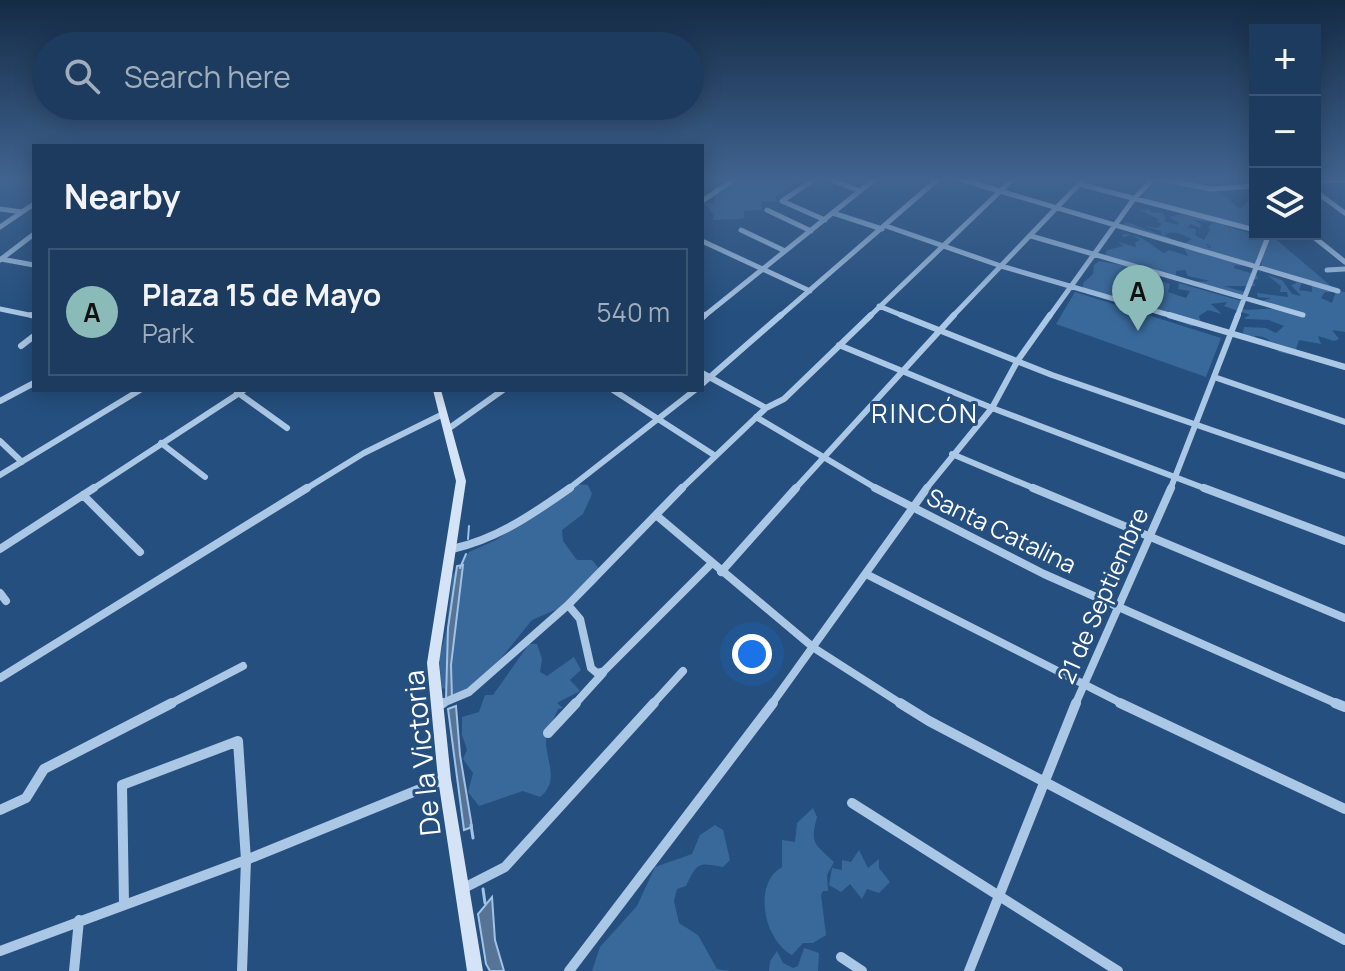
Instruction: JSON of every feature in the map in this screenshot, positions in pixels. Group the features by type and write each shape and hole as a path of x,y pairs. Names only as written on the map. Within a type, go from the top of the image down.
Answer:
{"main road":[{"name":"De la Victoria","path":"438,392 461,481 433,663 445,779 475,971"}],"street":[{"path":"795,223 811,231"},
{"path":"704,316 821,223"},
{"path":"871,223 1001,266 1345,367"},
{"path":"704,383 888,223"},
{"path":"437,705 469,692 568,605 714,455 766,408 784,399 966,223"},
{"path":"721,572 901,371 1043,223"},
{"path":"1104,223 1338,291"},
{"path":"569,971 814,648 910,509 992,408 1018,360 1119,223"},
{"path":"1228,223 1249,229"},
{"path":"741,230 785,251"},
{"path":"0,260 32,236"},
{"path":"1031,236 1303,315"},
{"name":"21 de Septiembre","path":"969,971 1083,685 1176,477 1267,240"},
{"path":"1318,240 1345,262"},
{"path":"704,242 810,291"},
{"path":"0,260 32,265"},
{"path":"1327,270 1345,269"},
{"path":"879,306 938,332 1345,476"},
{"path":"0,309 32,316"},
{"path":"21,346 32,338"},
{"path":"839,345 992,408 1345,541"},
{"path":"704,374 766,408"},
{"path":"1214,377 1345,422"},
{"path":"0,401 32,384"},
{"path":"0,475 137,392"},
{"path":"0,549 238,392"},
{"path":"240,392 287,428"},
{"path":"448,429 500,392"},
{"path":"616,392 714,455"},
{"path":"452,549 468,548 550,503 692,392"},
{"path":"0,678 364,453 443,414"},
{"name":"Santa Catalina","path":"756,417 821,459 910,509 1118,608 1345,707"},
{"path":"0,441 22,462"},
{"path":"161,443 205,477"},
{"path":"952,454 1345,618"},
{"path":"83,495 140,552"},
{"path":"656,515 814,648 929,721 1345,940"},
{"path":"548,733 606,669 711,564"},
{"path":"866,574 1083,685 1345,809"},
{"path":"568,605 580,619 591,668 600,673 606,669"},
{"path":"0,810 26,798 44,769 243,666"},
{"path":"462,889 505,867 683,671"},
{"path":"124,904 122,785 238,741 246,860 242,971"},
{"path":"0,951 246,860 445,779"},
{"path":"852,803 1118,971"},
{"path":"74,971 79,920"},
{"path":"841,957 862,971"}],"shaded area":[{"path":"1125,223 1161,235 1161,231 1142,226 1158,228 1161,223 1200,223 1200,228 1191,224 1187,228 1196,229 1195,235 1204,240 1210,230 1208,227 1213,223 1249,223 1249,228 1220,224 1249,233 1249,240 1277,240 1332,287 1333,292 1325,292 1321,298 1332,303 1336,291 1345,292 1345,332 1332,330 1339,339 1334,341 1318,336 1321,344 1299,340 1296,349 1305,358 1279,352 1265,338 1255,336 1254,342 1242,339 1244,327 1266,328 1276,333 1284,326 1269,320 1246,319 1250,315 1224,306 1227,302 1211,304 1222,314 1208,310 1199,316 1202,326 1191,326 1136,305 1144,303 1155,306 1161,302 1158,298 1131,296 1126,300 1083,289 1083,283 1093,274 1094,265 1099,261 1132,267 1143,273 1149,271 1105,255 1107,250 1123,246 1118,242 1136,247 1135,242 1140,240 1132,235 1164,253 1169,250 1188,256 1184,248 1198,248 1184,244 1192,239 1178,233 1165,235 1174,241 1122,225","holes":["1256,257 1263,258 1261,266 1312,285 1312,292 1299,290 1302,282 1285,277 1297,283 1291,285 1301,296 1292,294 1282,280 1267,275 1281,286 1280,292 1287,292 1288,297 1257,293 1258,297 1271,298 1262,301 1274,309 1249,310 1240,309 1241,301 1179,283 1178,289 1190,291 1186,298 1168,292 1170,284 1152,274 1190,280 1176,277 1176,271 1185,270 1188,276 1210,281 1196,282 1249,298 1245,292 1224,286 1255,286 1253,280 1258,279 1257,275 1234,268 1235,265 1256,262"]},
{"path":"1075,292 1221,338 1206,377 1056,324"},
{"path":"575,484 588,485 592,494 583,514 562,530 563,541 577,560 592,560 600,570 597,582 574,602 532,620 481,683 456,699 449,690 442,688 439,659 447,628 452,576 469,552 496,540"},
{"path":"463,565 451,665 452,698 446,699 448,628 457,566"},
{"path":"529,644 537,644 542,659 540,672 547,676 574,657 581,670 570,680 580,691 557,703 563,708 558,709 546,737 551,778 546,791 540,797 523,791 479,806 468,792 473,773 463,759 467,750 462,735 462,717 479,712 485,695 493,695"},
{"path":"456,706 460,755 472,827 464,830 448,709"},
{"path":"813,808 817,817 815,842 834,862 827,875 828,891 823,891 821,895 826,935 813,943 803,943 792,955 774,937 765,912 765,898 773,875 782,867 782,840 795,842 797,823"},
{"path":"715,825 723,830 730,860 723,867 699,866 686,886 677,889 674,901 679,923 698,935 717,969 730,971 592,971 600,947 637,906 655,867 692,854 700,835"},
{"path":"859,850 868,868 879,859 879,868 890,882 879,893 867,889 862,899 850,884 841,892 829,885 832,868 842,870 842,860 851,862"},
{"path":"492,897 495,940 504,971 490,971 486,964 478,914"},
{"path":"804,948 819,953 818,971 769,971 770,961 777,951 783,963 793,968 798,966"}],"waterway":[{"path":"468,539 469,526"},
{"path":"460,568 466,554"},
{"path":"471,825 473,838"},
{"path":"483,889 485,903"}],"place":[{"name":"Plaza 15 de Mayo","path":"1138,331"}],"district":[{"name":"RINCÓN","path":"925,413"}]}
